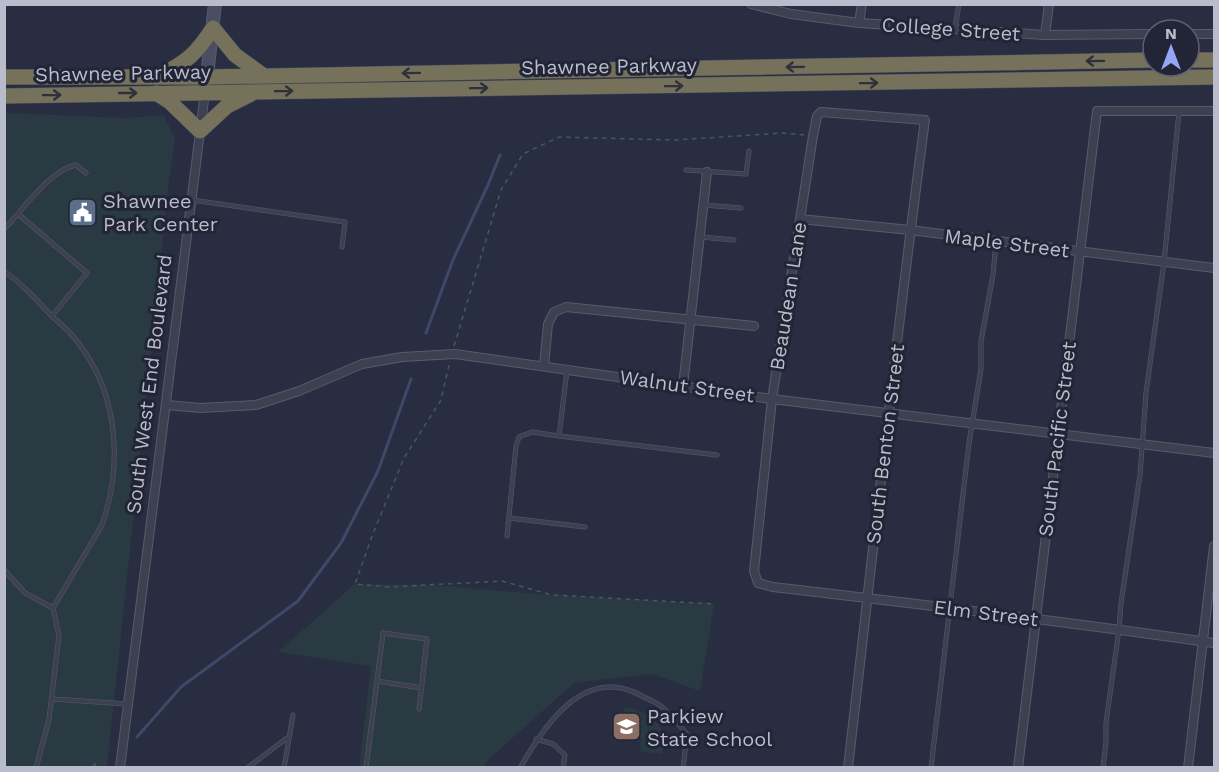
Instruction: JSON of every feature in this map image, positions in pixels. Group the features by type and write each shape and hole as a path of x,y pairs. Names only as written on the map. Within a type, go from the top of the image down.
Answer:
{"highway":[{"path":"157,77 190,58 200,48 213,28 235,55 264,76"},
{"name":"Shawnee Parkway","path":"4,96 156,93 264,76 1141,60"},
{"name":"Shawnee Parkway","path":"4,77 157,77 256,92 1215,77"},
{"path":"156,93 170,102 200,131 227,106 256,92"}],"street":[{"name":"South West End Boulevard","path":"120,768 216,4"},
{"name":"College Street","path":"751,4 859,23 1045,35 1141,34"},
{"path":"859,23 862,4"},
{"path":"1045,35 1049,4"},
{"name":"South Pacific Street","path":"1018,768 1097,111 1179,111"},
{"path":"1179,111 1215,111"},
{"name":"South Benton Street","path":"817,116 821,112 925,120 910,230 848,768"},
{"name":"Beaudean Lane","path":"758,583 754,571 772,399 817,116"},
{"path":"683,386 707,172"},
{"name":"Maple Street","path":"800,219 910,230 1215,268"},
{"path":"544,366 548,324 554,312 566,307 754,326"},
{"name":"Walnut Street","path":"167,405 201,408 256,405 300,391 362,364 411,356 452,354 772,399 1215,453"},
{"path":"1188,768 1215,546"},
{"name":"Elm Street","path":"758,583 773,587 1119,629 1215,643"}],"lane":[{"path":"955,29 959,4"},
{"path":"1103,768 1121,603 1143,445 1179,111"},
{"path":"686,170 746,174 748,151"},
{"path":"4,229 42,187 70,166 76,165 86,173"},
{"path":"191,200 345,222 342,247"},
{"path":"704,205 741,208"},
{"path":"18,214 87,273 52,316"},
{"path":"700,237 734,240"},
{"path":"931,768 981,369 981,341 993,275 996,241"},
{"path":"4,271 24,287 71,333 96,373 108,402 115,448 114,480 102,525 53,608 59,636 46,737 36,768"},
{"path":"559,436 567,369"},
{"path":"507,536 516,446 519,437 532,432 717,455"},
{"path":"509,518 585,527"},
{"path":"4,570 25,593 53,608"},
{"path":"366,768 383,633 427,639 419,709"},
{"path":"377,681 422,688"},
{"path":"520,768 536,739 573,698 600,686 628,688 661,706 687,734 683,768"},
{"path":"52,699 128,704"},
{"path":"284,768 293,715"},
{"path":"247,768 288,738"},
{"path":"536,739 553,744 565,755 563,768"}],"path":[{"path":"714,604 552,595 502,581 389,587 355,584 404,458 441,400 458,328 501,190 523,154 559,137 675,140 783,133 813,136"}],"shaded area":[{"path":"5,113 127,118 164,115 175,140 107,767 5,767"},
{"path":"355,584 431,585 552,595 714,604 700,691 652,674 574,683 489,759 484,767 359,767 371,666 278,652"},
{"path":"624,707 642,712 657,723 664,736 662,754 640,751 641,738 621,737"}],"waterway":[{"path":"426,333 453,260 500,155"},
{"path":"137,737 181,687 298,601 341,543 378,471 411,379"},
{"path":"92,768 95,764"}],"place":[{"name":"Shawnee Park Center","path":"82,212"},
{"name":"Parkiew State School","path":"626,727"}]}
